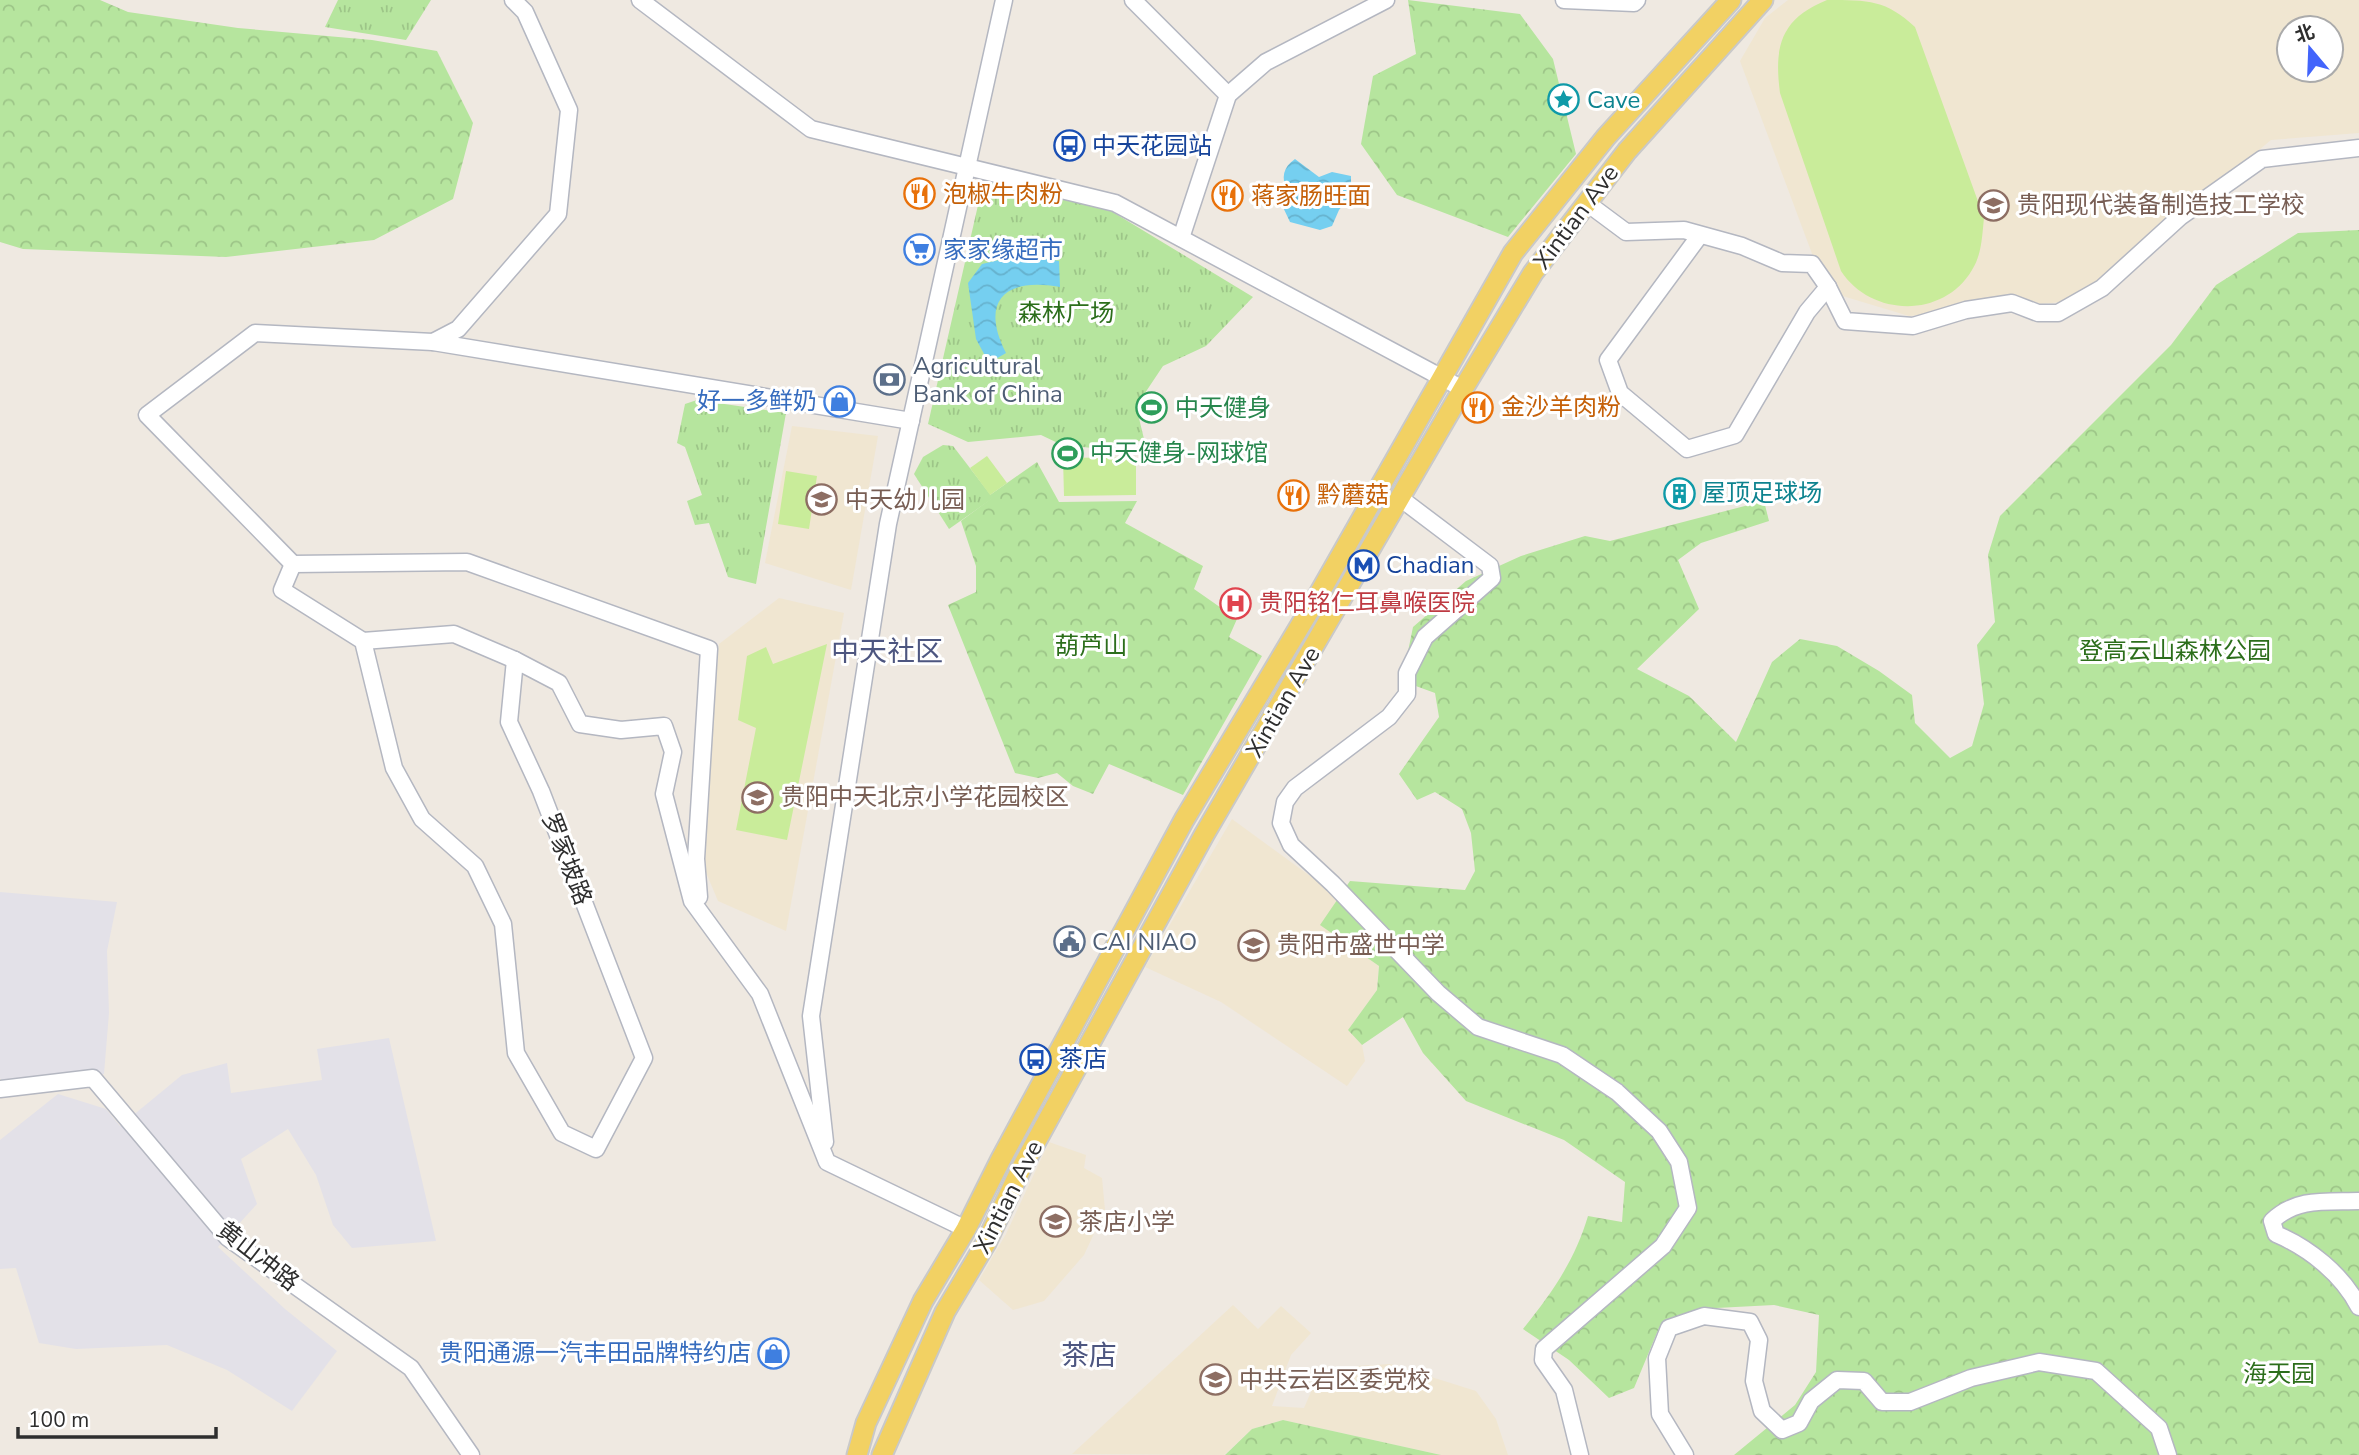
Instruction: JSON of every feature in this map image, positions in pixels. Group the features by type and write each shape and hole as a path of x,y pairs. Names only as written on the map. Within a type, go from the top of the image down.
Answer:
{"main road":[{"name":"Xintian Ave","path":"857,1455 866,1423 923,1301 966,1229 1000,1159 1184,820 1315,601 1513,253 1606,137 1731,0"},
{"name":"Xintian Ave","path":"882,1455 945,1312 986,1243 1021,1169 1204,835 1533,273 1627,151 1763,0"}],"street":[{"path":"433,342 458,329 558,214 569,110 525,12 513,0"},
{"path":"640,0 811,129 1115,203 1463,389"},
{"path":"827,1162 811,1016 888,524 1003,0"},
{"path":"1133,0 1228,95"},
{"path":"1181,238 1228,95 1266,62 1386,0"},
{"path":"1564,0 1634,3 1637,0"},
{"path":"1587,203 1626,232 1684,230 1742,246 1782,263 1812,264 1828,287 1845,320 1913,326 1966,310 2012,303 2038,313 2058,313 2102,288 2180,218 2262,159 2359,148"},
{"path":"1700,235 1608,360 1620,393 1687,449 1735,436 1807,312 1828,287"},
{"path":"701,913 696,859 709,649 467,562 293,564 147,415 255,333 433,342 911,421"},
{"path":"1400,498 1489,566 1492,578 1425,637 1407,673 1407,694 1389,717 1295,788 1285,802 1281,823 1291,845 1333,884 1438,993 1478,1027 1562,1055 1626,1100 1659,1131 1679,1162 1688,1208 1663,1246 1544,1349 1543,1360 1564,1390 1580,1455"},
{"path":"293,564 282,590 363,641 454,634 515,660 559,683 580,724 621,730 664,726 673,752 664,794 692,901 760,994 827,1162 966,1229"},
{"name":"罗家坡路","path":"363,641 394,768 422,819 475,866 503,924 516,1053 562,1133 596,1149 644,1058 541,792 509,722 515,660"},
{"name":"黄山冲路","path":"0,1088 93,1078 228,1238 411,1368 471,1455"},
{"path":"2359,1201 2311,1201 2284,1209 2272,1221 2276,1234 2304,1246 2353,1295 2359,1307"},
{"path":"1685,1455 1660,1414 1657,1358 1669,1328 1704,1316 1750,1322 1759,1340 1754,1381 1762,1411 1782,1430 1799,1423 1811,1401 1837,1380 1864,1381 1882,1402 1910,1402 1971,1378 2039,1362 2096,1371 2159,1428 2168,1455"}],"shaded area":[{"name":"贵阳现代装备制造技工学校","path":"1788,0 2359,0 2359,133 2271,140 2115,270 2061,302 1909,316 1826,291 1740,61 1765,18"},
{"name":"中天幼儿园","path":"792,426 878,436 851,590 765,563"},
{"name":"贵阳中天北京小学花园校区","path":"779,598 844,613 786,931 718,901 700,858 719,644"},
{"name":"贵阳市盛世中学","path":"1232,819 1339,897 1321,925 1379,966 1377,990 1348,1030 1362,1045 1365,1061 1347,1086 1221,1002 1145,967"},
{"path":"0,892 117,902 107,951 109,1013 104,1074 2,1081 0,1078"},
{"path":"389,1038 436,1241 352,1248 333,1225 316,1175 288,1129 241,1159 257,1204 218,1247 285,1309 337,1351 292,1411 227,1370 167,1345 76,1349 39,1343 16,1268 0,1269 0,1140 58,1094 106,1109 120,1126 182,1075 227,1063 231,1093 322,1080 317,1049"},
{"name":"茶店小学","path":"1049,1142 1086,1155 1084,1168 1102,1178 1105,1210 1084,1255 1044,1301 1013,1310 979,1280 1006,1234"},
{"name":"中共云岩区委党校","path":"1233,1305 1258,1329 1281,1306 1311,1333 1291,1355 1272,1406 1304,1408 1317,1378 1336,1385 1356,1366 1390,1364 1476,1391 1496,1419 1508,1455 1441,1455 1283,1420 1252,1429 1224,1455 1072,1454"}],"green space":[{"path":"0,0 100,0 128,12 238,28 372,40 437,51 473,123 453,199 374,240 226,257 23,249 0,242"},
{"path":"338,0 431,0 406,40 325,27"},
{"path":"1408,0 1520,14 1553,59 1576,154 1508,237 1397,195 1361,144 1373,76 1416,54"},
{"path":"1827,0 1876,3 1895,11 1915,27 1984,218 1980,251 1972,270 1959,286 1944,297 1926,304 1888,304 1870,297 1854,286 1841,271 1780,93 1778,62 1784,36 1799,16"},
{"name":"森林广场","path":"984,179 1111,211 1253,297 1206,346 1163,366 1145,393 1138,414 1144,439 1125,447 1103,449 1062,445 1041,435 968,442 928,424"},
{"path":"2359,230 2359,1455 1734,1455 1795,1405 1816,1372 1819,1315 1774,1305 1697,1309 1659,1328 1634,1388 1609,1398 1569,1360 1523,1329 1562,1276 1588,1216 1622,1222 1625,1182 1564,1140 1466,1101 1423,1053 1403,1017 1362,1045 1348,1030 1377,990 1379,966 1320,925 1350,881 1465,890 1475,871 1471,833 1462,809 1435,792 1417,800 1399,774 1439,717 1435,693 1402,681 1413,627 1466,581 1521,556 1585,536 1610,541 1764,501 1769,521 1701,543 1678,560 1699,609 1637,669 1689,696 1736,742 1772,662 1800,639 1837,646 1912,695 1915,723 1950,758 1972,746 1984,704 1977,645 1995,622 1988,555 2000,516 2171,345 2216,285 2298,233"},
{"path":"697,400 786,413 756,584 728,577 709,523 695,525 687,501 702,495 685,447 677,443 685,404"},
{"path":"943,445 953,446 993,498 949,529 914,474 923,457"},
{"path":"987,456 1007,483 990,495 970,468"},
{"path":"1136,457 1136,495 1064,496 1063,458"},
{"name":"葫芦山","path":"1037,462 1059,502 1137,501 1125,523 1203,566 1194,589 1237,619 1229,637 1262,656 1183,795 1109,764 1093,794 1073,786 1057,773 1038,778 1015,773 948,605 976,592 976,566 961,521 992,498 990,495"},
{"path":"786,471 817,476 809,529 778,524"},
{"path":"827,644 787,840 736,830 756,728 738,720 747,656 766,647 773,664"},
{"path":"1283,1420 1441,1455 1225,1455 1252,1429"}],"water":[{"path":"1295,159 1319,177 1332,172 1351,176 1351,195 1339,210 1332,226 1320,230 1290,222 1281,203 1287,190 1284,173"},
{"path":"1020,255 1059,261 1060,287 1025,286 1003,296 997,306 995,319 1006,353 989,363 976,339 968,283 982,264"}],"place":[{"name":"Cave","path":"1564,100"},
{"name":"中天花园站","path":"1069,146"},
{"name":"泡椒牛肉粉","path":"920,194"},
{"name":"蒋家肠旺面","path":"1228,196"},
{"name":"贵阳现代装备制造技工学校","path":"1994,205"},
{"name":"家家缘超市","path":"920,250"},
{"name":"Agricultural Bank of China","path":"890,380"},
{"name":"好一多鲜奶","path":"840,401"},
{"name":"金沙羊肉粉","path":"1478,407"},
{"name":"中天健身","path":"1152,408"},
{"name":"中天健身-网球馆","path":"1067,453"},
{"name":"屋顶足球场","path":"1679,493"},
{"name":"黔蘑菇","path":"1294,495"},
{"name":"中天幼儿园","path":"822,500"},
{"name":"Chadian","path":"1363,565"},
{"name":"贵阳铭仁耳鼻喉医院","path":"1236,603"},
{"name":"贵阳中天北京小学花园校区","path":"758,797"},
{"name":"CAI NIAO","path":"1069,942"},
{"name":"贵阳市盛世中学","path":"1254,945"},
{"name":"茶店","path":"1036,1059"},
{"name":"茶店小学","path":"1056,1222"},
{"name":"贵阳通源一汽丰田品牌特约店","path":"774,1353"},
{"name":"中共云岩区委党校","path":"1216,1380"}],"district":[{"name":"中天社区","path":"887,651"},
{"name":"茶店","path":"1089,1355"}],"park label":[{"name":"登高云山森林公园","path":"2175,651"},
{"name":"海天园","path":"2279,1374"}]}
